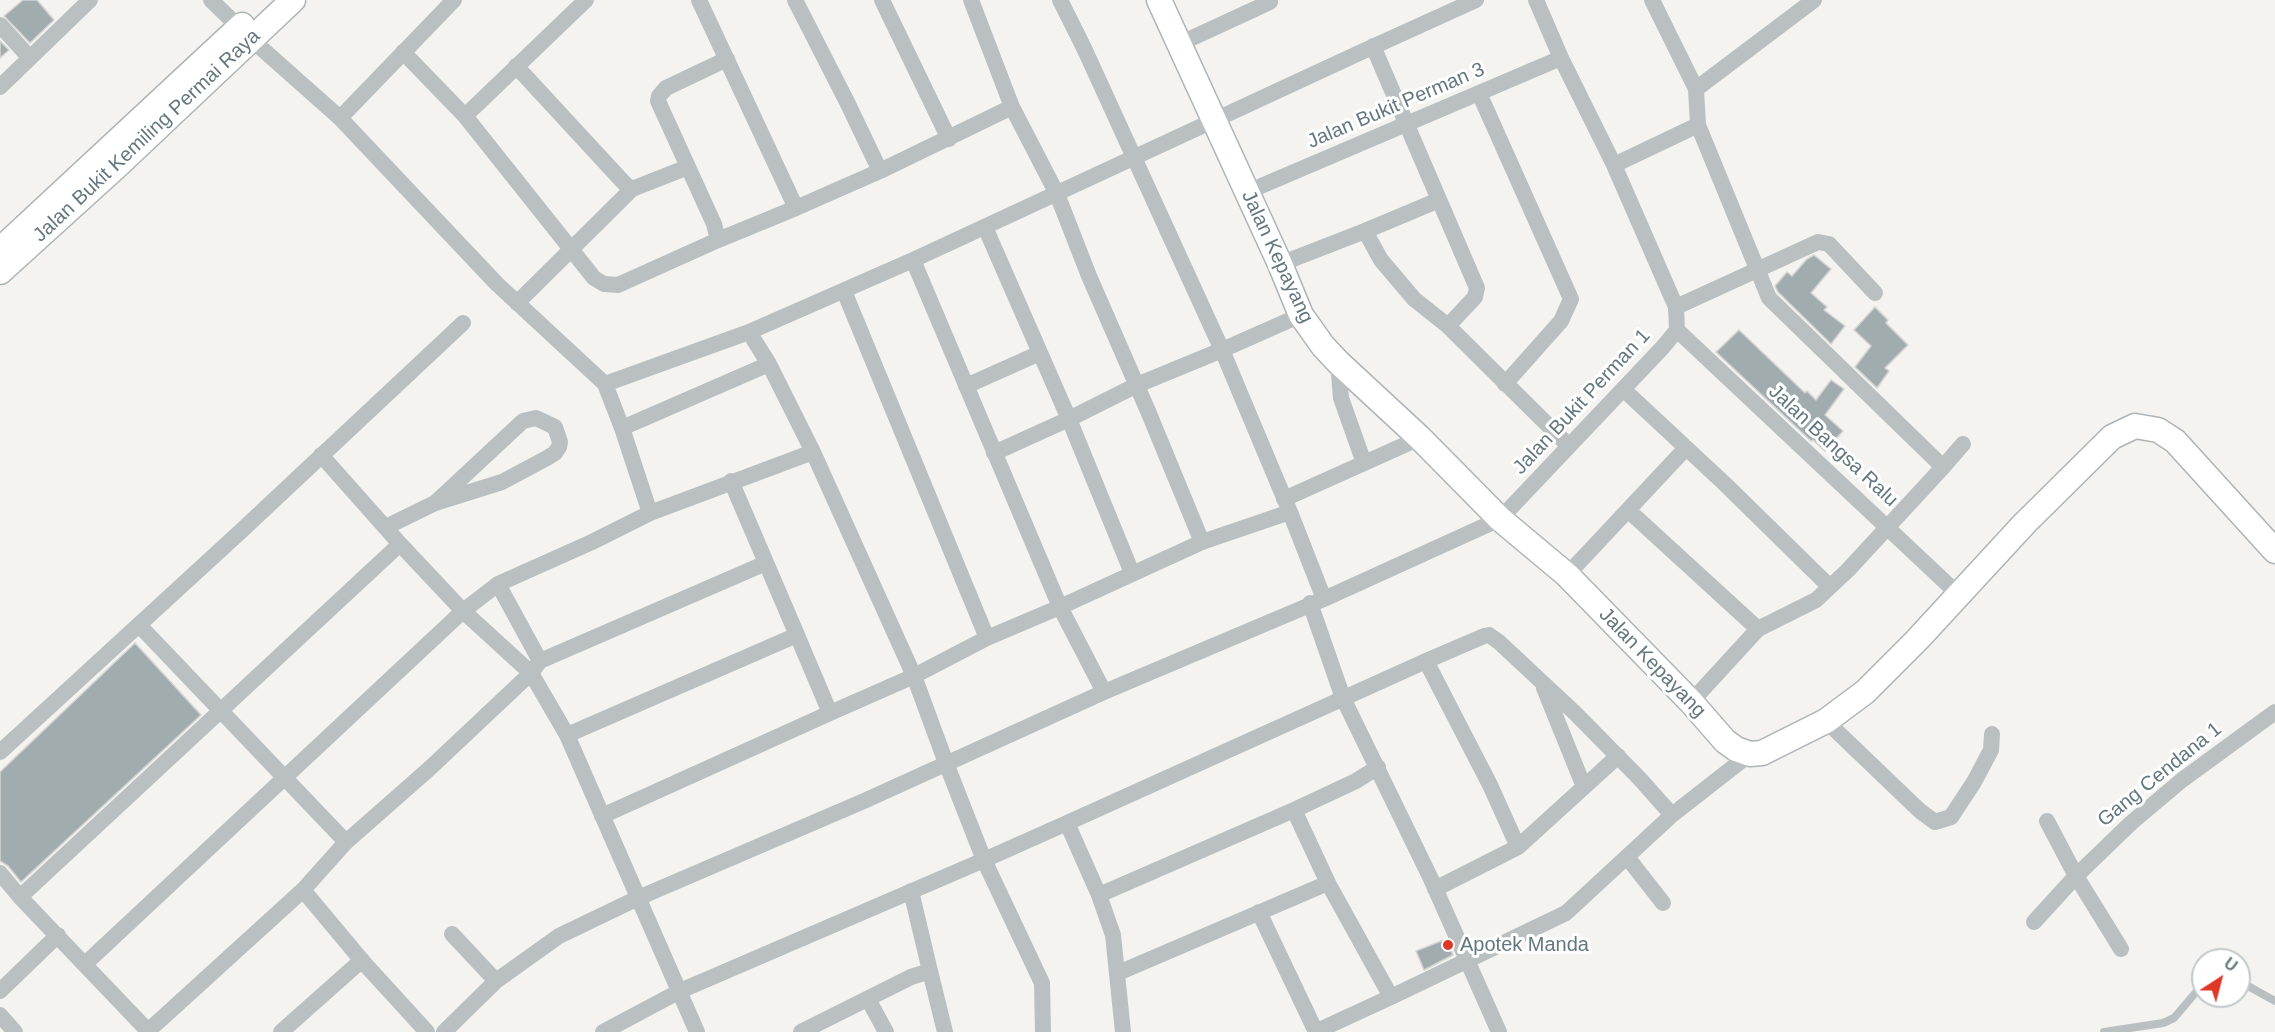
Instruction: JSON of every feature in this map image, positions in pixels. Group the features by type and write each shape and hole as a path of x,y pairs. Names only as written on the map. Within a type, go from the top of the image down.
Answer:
{"street":[{"path":"0,87 89,0"},
{"path":"211,0 245,34 340,118 497,284 605,384 650,513"},
{"name":"Jalan Bukit Kemiling Permai Raya","path":"0,272 118,165 245,34 269,0"},
{"name":"Jalan Bukit Kemiling Permai Raya","path":"0,250 245,34 293,0"},
{"path":"340,118 454,0"},
{"path":"465,116 586,0"},
{"path":"699,0 796,208"},
{"path":"795,0 880,171"},
{"path":"882,0 949,139"},
{"path":"971,0 1012,107 1057,194 1089,276 1202,542"},
{"path":"1060,0 1222,350 1287,506 1317,601 1343,698 1435,889 1499,1032"},
{"name":"Jalan Kepayang","path":"1159,0 1280,264 1301,315 1338,362 1420,438 1500,519 1567,575 1691,702 1725,741 1750,754"},
{"path":"605,384 749,332 844,291 1373,46 1442,7 1476,0"},
{"path":"1536,0 1561,58 1614,165 1676,307 1818,242 1829,244 1875,293"},
{"path":"1652,0 1696,89 1698,125 1769,298 1943,467"},
{"path":"1696,89 1814,0"},
{"path":"1179,44 1271,1"},
{"path":"0,25 30,58"},
{"path":"1373,46 1477,288 1475,297 1448,326"},
{"path":"403,52 465,116 594,278 604,284 618,285 796,208 949,139 1012,107"},
{"name":"Jalan Bukit Perman 3","path":"1247,192 1561,58"},
{"path":"718,240 714,224 658,97 666,88 727,59"},
{"path":"516,66 632,189"},
{"path":"1479,93 1571,299 1561,321 1505,384"},
{"path":"1614,165 1698,125"},
{"path":"518,303 632,189 688,167"},
{"path":"1280,264 1439,200"},
{"path":"985,227 1069,419 1132,573"},
{"path":"1365,231 1381,260 1414,299 1448,326 1569,446"},
{"path":"914,260 1060,607 1104,692"},
{"path":"844,291 987,638"},
{"name":"Jalan Bukit Perman 1","path":"1500,519 1663,347 1677,330 1676,307"},
{"path":"994,453 1137,385 1301,315"},
{"path":"0,752 463,323"},
{"name":"Jalan Bangsa Ralu","path":"1677,330 1959,595"},
{"path":"749,332 769,364 813,452 914,676 984,860 1042,983 1043,1032"},
{"path":"966,386 1040,352"},
{"path":"1338,362 1341,398 1364,463"},
{"path":"622,428 769,364"},
{"path":"1623,389 1830,587"},
{"path":"386,527 435,503 502,482 555,453 560,442 555,428 536,418 523,422 435,503"},
{"path":"1259,912 1315,1032 1566,913 1672,815 1750,754 1762,753 1826,721 1865,692 2025,524 2112,437 2135,426 2158,430 2175,441 2275,551"},
{"path":"602,816 914,676 987,638 1287,506 1364,463 1420,438"},
{"path":"1691,702 1758,629 1816,600 1830,587 1963,444"},
{"path":"1567,575 1686,448"},
{"path":"85,964 463,611 498,584 650,513 813,452"},
{"path":"321,455 463,611 536,667"},
{"path":"731,482 830,713"},
{"path":"1629,510 1758,629"},
{"path":"444,1032 496,981 560,936 638,898 864,801 1104,692 1317,601 1500,519"},
{"path":"20,897 400,544"},
{"path":"0,873 148,1032 303,890 346,843 429,769 536,667 766,563"},
{"path":"498,584 697,1032"},
{"path":"139,625 346,843"},
{"path":"567,735 797,635"},
{"path":"603,1032 680,991 984,860 1426,661 1489,635 1618,756 1672,815"},
{"path":"1426,661 1490,785 1518,847"},
{"path":"1542,683 1584,787"},
{"name":"Gang Cendana 1","path":"2034,922 2076,876 2131,823 2182,780 2275,712"},
{"path":"1826,721 1920,811 1935,822 1951,818 1991,750 1992,734"},
{"path":"1435,889 1518,847 1618,756"},
{"path":"1099,895 1294,810 1356,781 1378,767"},
{"path":"1294,810 1328,883 1390,997"},
{"path":"2047,821 2076,876 2121,949"},
{"path":"1066,823 1099,895 1113,935 1123,1032"},
{"path":"1627,857 1663,903"},
{"path":"1118,973 1328,883"},
{"path":"303,890 427,1032"},
{"path":"911,891 945,1032"},
{"path":"452,934 496,981"},
{"path":"0,991 57,935"},
{"path":"280,1032 362,960"},
{"path":"801,1032 911,977 930,971"},
{"path":"868,999 886,1032"},
{"path":"0,1015 15,1032"}],"lane":[{"path":"2251,988 2275,1001"},
{"path":"2103,1032 2163,1023 2174,1018 2191,998"}],"building":[{"path":"23,0 37,0 54,20 30,43 4,16"},
{"path":"0,41 9,50 0,58"},
{"path":"1814,255 1831,269 1811,293 1827,307 1824,310 1845,326 1831,344 1778,292 1775,286 1787,272 1792,276 1807,259"},
{"path":"1875,307 1888,320 1886,323 1908,345 1885,368 1889,371 1877,388 1855,367 1871,346 1854,330"},
{"path":"1739,330 1805,393 1807,391 1816,400 1831,380 1844,389 1825,415 1843,431 1825,451 1813,440 1811,441 1716,352"},
{"path":"135,643 201,715 21,882 8,866 0,861 0,772"},
{"path":"1446,939 1453,955 1424,970 1416,951"}],"place":[{"name":"Apotek Manda","path":"1448,945"}]}
